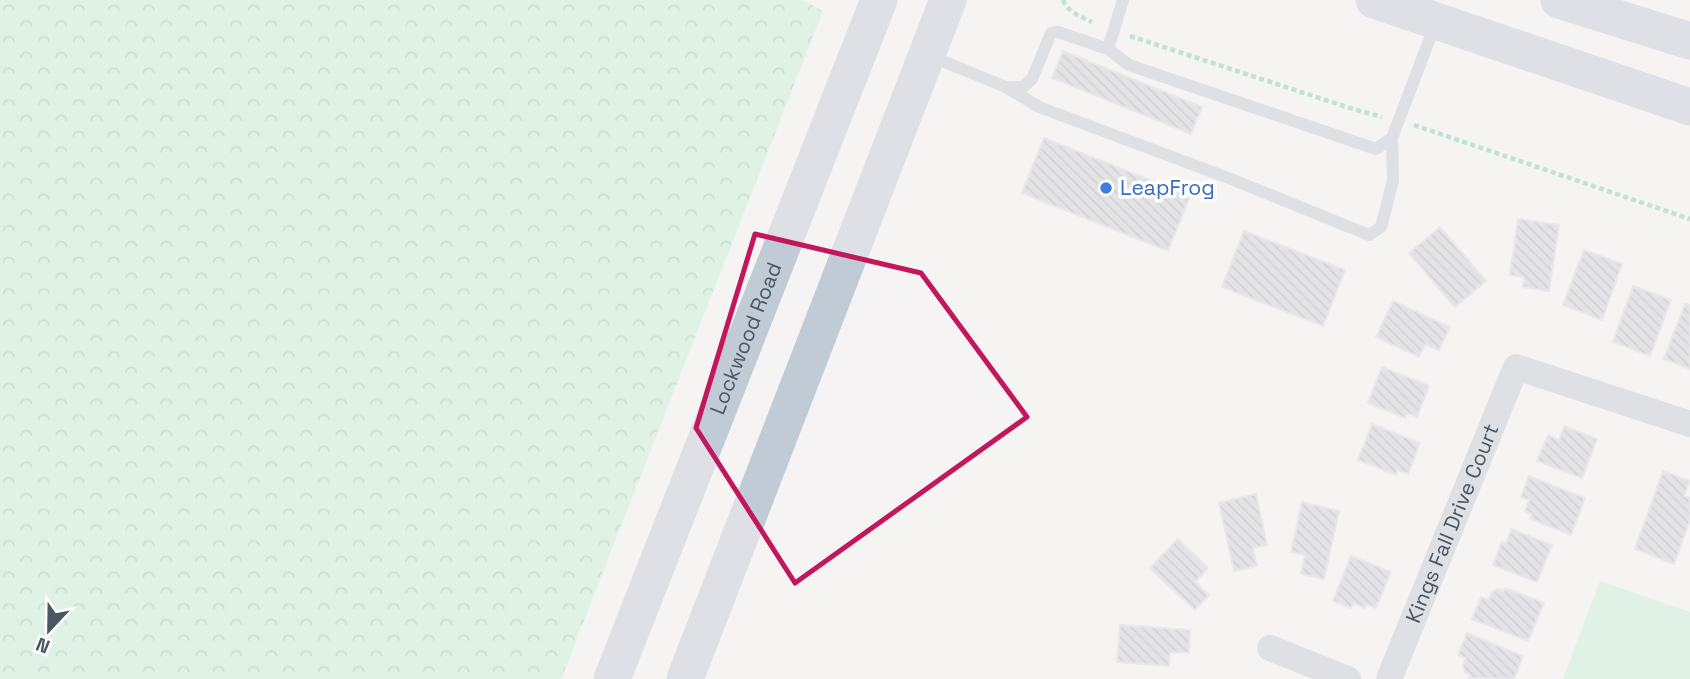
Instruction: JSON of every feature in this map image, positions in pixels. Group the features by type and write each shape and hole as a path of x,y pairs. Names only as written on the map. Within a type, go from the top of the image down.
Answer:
{"main road":[{"name":"Lockwood Road","path":"612,679 879,0"},
{"path":"685,679 948,0"},
{"path":"1374,0 1441,11 1690,107"},
{"path":"1559,0 1690,41"}],"street":[{"name":"Kings Fall Drive Court","path":"1390,679 1516,367 1690,424"},
{"path":"1269,648 1348,679"}],"lane":[{"path":"1108,50 1123,0"},
{"path":"926,55 1006,87 1039,107 1231,179 1369,235 1381,227 1394,181 1392,138 1441,11"},
{"path":"1006,87 1023,87 1032,79 1051,33 1058,32 1108,50 1129,65 1376,149 1392,138"}],"path":[{"path":"1063,0 1065,5 1079,16 1112,30 1353,109 1439,132 1690,219"}],"highlighted area":[{"path":"755,234 921,273 1027,417 795,583 696,428"}],"green space":[{"path":"0,0 802,0 823,11 561,679 0,679"},
{"path":"1600,581 1690,612 1690,679 1563,679"}],"building":[{"path":"1063,51 1202,107 1191,134 1052,78"},
{"path":"1044,138 1190,196 1168,251 1022,193"},
{"path":"1518,219 1559,225 1549,291 1523,287 1524,277 1510,275"},
{"path":"1440,227 1486,281 1455,307 1409,253"},
{"path":"1244,231 1345,270 1323,326 1222,287"},
{"path":"1584,250 1622,264 1602,320 1563,305"},
{"path":"1633,286 1671,300 1650,356 1613,342"},
{"path":"1393,301 1450,327 1439,350 1425,344 1419,357 1376,337"},
{"path":"1685,304 1690,305 1690,369 1664,359"},
{"path":"1382,367 1429,386 1417,417 1407,413 1405,418 1368,403"},
{"path":"1372,424 1420,443 1408,474 1398,470 1396,475 1358,460"},
{"path":"1564,426 1597,439 1582,478 1537,461 1548,435 1559,440"},
{"path":"1663,471 1690,481 1684,496 1690,498 1690,520 1674,564 1635,549"},
{"path":"1529,476 1585,498 1571,535 1530,519 1532,514 1525,511 1529,500 1521,497"},
{"path":"1256,494 1267,545 1253,548 1257,566 1234,571 1219,503"},
{"path":"1302,502 1339,511 1324,579 1301,574 1305,555 1291,552"},
{"path":"1511,529 1552,545 1537,582 1493,565 1502,542 1506,544"},
{"path":"1178,539 1208,568 1195,582 1209,595 1195,610 1150,568"},
{"path":"1351,556 1391,572 1376,608 1366,604 1365,608 1353,603 1351,608 1333,601"},
{"path":"1505,588 1544,603 1528,641 1472,619 1481,597 1489,600 1492,592 1498,589 1504,591"},
{"path":"1120,625 1190,630 1189,653 1170,652 1169,666 1117,662"},
{"path":"1467,633 1523,656 1514,679 1469,678 1470,675 1465,673 1463,666 1466,658 1458,655"}],"place":[{"name":"LeapFrog","path":"1106,188"}]}
